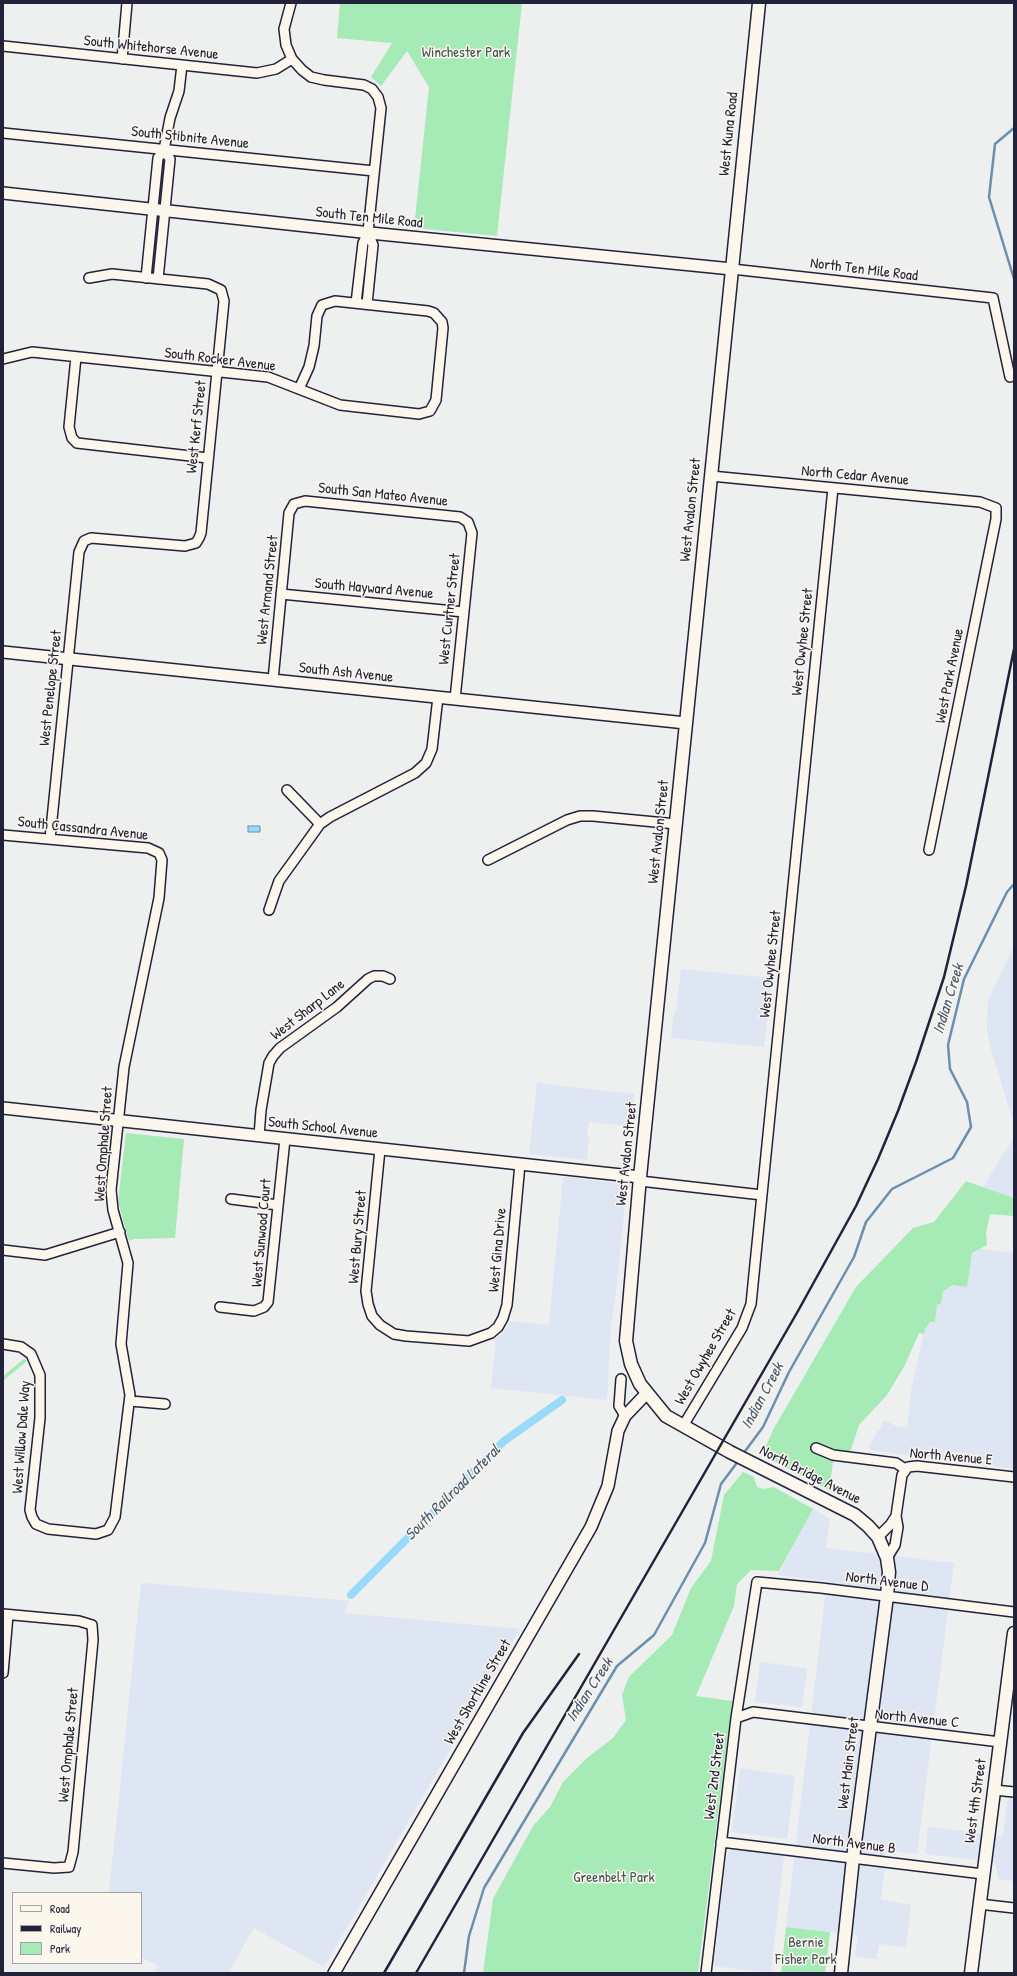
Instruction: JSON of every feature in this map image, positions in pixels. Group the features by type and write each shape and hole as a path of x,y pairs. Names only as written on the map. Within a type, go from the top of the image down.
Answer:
{"main road":[{"name":"West Kuna Road","path":"732,269 759,3"},
{"name":"West Avalon Street","path":"646,1394 631,1364 626,1341 640,1179 732,269"},
{"name":"North Bridge Avenue","path":"646,1394 666,1416 730,1452 855,1515 878,1537"},
{"name":"West Main Street","path":"841,1973 853,1858 887,1596 889,1572 887,1558 878,1537"},
{"name":"West 4th Street","path":"971,1973 982,1874 1000,1742 1011,1676 1014,1633"}],"street":[{"path":"122,58 127,3"},
{"path":"291,3 284,29 286,45 292,59 311,77 364,85 372,89 378,97 381,108 368,232 363,243 356,303"},
{"name":"South Whitehorse Avenue","path":"3,46 257,73 276,68 292,59"},
{"path":"146,278 158,158 164,150 170,118 179,91 182,65"},
{"name":"South Stibnite Avenue","path":"3,133 374,171"},
{"path":"89,278 112,274 158,279 170,159 164,150"},
{"name":"South Ten Mile Road","path":"3,193 165,212 732,269"},
{"path":"299,389 309,367 314,346 317,316 322,305 335,301 367,304 373,245 368,232"},
{"name":"North Ten Mile Road","path":"732,269 993,298 1010,377"},
{"name":"West Kerf Street","path":"84,541 98,538 185,546 196,543 201,533 224,301 220,290 208,284 158,279"},
{"name":"South Rocker Avenue","path":"3,359 26,352 268,377 349,408 418,414 430,411 436,400 443,328 439,316 428,310 367,304"},
{"path":"76,357 69,427 72,438 77,443 208,458"},
{"name":"North Cedar Avenue","path":"711,476 980,502 996,508"},
{"name":"West Owyhee Street","path":"683,1426 742,1328 751,1304 833,488"},
{"name":"South San Mateo Avenue","path":"294,504 305,501 398,510 460,517 468,522"},
{"name":"West Armand Street","path":"273,680 289,512 294,504"},
{"name":"West Park Avenue","path":"930,850 996,519 996,508"},
{"name":"West Curtner Street","path":"456,699 472,533 468,522"},
{"name":"West Penelope Street","path":"50,839 79,552 84,541"},
{"name":"South Hayward Avenue","path":"281,594 464,612"},
{"name":"South Ash Avenue","path":"3,652 686,723"},
{"path":"269,910 279,881 320,824 330,817 415,773 426,763 432,749 438,697"},
{"path":"287,790 320,824"},
{"path":"488,860 562,822 580,816 676,824"},
{"name":"South Cassandra Avenue","path":"3,834 148,848 159,853"},
{"name":"West Omphale Street","path":"108,1530 115,1517 130,1401 130,1390 121,1344 128,1263 113,1210 111,1190 124,1066 159,898 162,866 159,853"},
{"name":"West Sharp Lane","path":"259,1136 268,1071 273,1056 280,1048 337,1007 368,979 374,976 383,976 390,979"},
{"name":"South School Avenue","path":"3,1108 520,1164 640,1179"},
{"name":"West Sunwood Court","path":"220,1307 254,1311 264,1307 268,1302 285,1138"},
{"name":"West Bury Street","path":"380,1149 366,1291 372,1316 394,1334 458,1342 469,1341 491,1334"},
{"name":"West Gina Drive","path":"491,1334 498,1327 503,1318 507,1305 520,1164"},
{"path":"640,1179 762,1195"},
{"path":"231,1199 278,1205"},
{"path":"3,1250 45,1254 120,1232"},
{"name":"West Willow Dale Way","path":"3,1344 21,1347 31,1354 40,1374 40,1418 30,1510 36,1524 48,1530 96,1534 108,1530"},
{"path":"621,1379 619,1406 620,1411 625,1416"},
{"name":"West Shortline Street","path":"334,1973 592,1527 608,1486 618,1430 625,1416 646,1394"},
{"path":"130,1401 166,1404"},
{"name":"North Avenue E","path":"816,1448 833,1455 896,1463 905,1469 917,1466 1014,1477"},
{"path":"887,1558 895,1544 898,1527 896,1516 900,1482 905,1469"},
{"path":"878,1537 888,1528 896,1516"},
{"name":"North Avenue D","path":"757,1582 1014,1612"},
{"name":"West 2nd Street","path":"706,1973 736,1718 757,1582"},
{"path":"3,1673 6,1614"},
{"name":"West Omphale Street","path":"3,1863 54,1868 69,1867 73,1852 94,1640 92,1625 79,1621 6,1614"},
{"name":"North Avenue C","path":"736,1718 753,1712 870,1728 1000,1742"},
{"path":"994,1790 1014,1792"},
{"name":"North Avenue B","path":"721,1842 982,1874"},
{"path":"979,1904 1014,1908"}],"shaded area":[{"path":"1014,946 1014,1198 983,1187 1013,1139 1013,1121 992,1053 987,1031 988,1000"},
{"path":"681,969 772,978 764,1047 671,1038 673,1017 676,1012"},
{"path":"537,1083 634,1094 630,1126 589,1122 587,1135 589,1136 587,1160 529,1154"},
{"path":"563,1177 627,1184 616,1293 611,1325 607,1400 491,1388 496,1339 502,1334 511,1321 549,1325"},
{"path":"979,1249 1014,1253 1014,1469 870,1450 870,1445 877,1432 880,1430 883,1420 899,1427 907,1427 912,1385 925,1329 931,1321 935,1322 937,1304 941,1304 943,1291 953,1285 967,1287 972,1253"},
{"path":"813,1509 830,1519 826,1548 954,1563 917,1854 887,1850 884,1874 881,1900 911,1905 906,1947 879,1944 876,1959 855,1957 858,1935 786,1927 827,1581 778,1575"},
{"path":"141,1583 350,1601 344,1613 520,1629 324,1967 254,1928 228,1973 156,1973 157,1964 142,1958 142,1892 109,1892"},
{"path":"760,1662 807,1668 802,1707 755,1702"},
{"path":"740,1768 795,1776 787,1839 732,1832"},
{"path":"1010,1798 1014,1799 1014,1881 998,1879 995,1862 925,1854 928,1827 1003,1836 1007,1802"},
{"path":"732,1849 784,1855 771,1973 719,1967 715,1965 714,1961 727,1854"}],"green space":[{"name":"Winchester Park","path":"340,3 522,3 497,236 414,228 429,87 407,51 381,86 371,77 392,43 337,38"},
{"path":"126,1133 184,1139 175,1238 134,1239 129,1241 118,1202"},
{"path":"966,1181 1014,1198 1014,1216 990,1214 986,1233 987,1245 972,1253 967,1287 953,1285 943,1291 941,1304 937,1304 935,1322 930,1322 925,1329 924,1334 919,1333 905,1365 887,1395 859,1425 851,1450 833,1462 829,1490 762,1455 773,1430 856,1287 913,1228 934,1222"},
{"path":"24,1359 27,1361 3,1381 3,1376"},
{"name":"Greenbelt Park","path":"743,1472 754,1477 757,1487 763,1489 774,1487 813,1509 779,1571 751,1570 737,1584 734,1606 696,1696 732,1701 698,1973 483,1973 493,1899 533,1826 550,1807 563,1782 587,1758 613,1738 626,1720 622,1695 629,1677 672,1635 691,1588 711,1561 724,1495"},
{"name":"Bernie Fisher Park","path":"786,1927 830,1932 825,1973 781,1973"}],"water":[{"path":"248,826 260,826 260,832 248,832"}],"waterway":[{"name":"Indian Creek","path":"1014,128 995,144 989,197 1014,279"},
{"name":"Indian Creek","path":"743,1454 763,1427 789,1372 854,1257 866,1222 892,1189 953,1158 971,1127 967,1102 950,1069 948,1045 964,979 1007,892 1014,884"},
{"name":"South Railroad Lateral","path":"351,1595 504,1441 562,1400"},
{"name":"Indian Creek","path":"464,1973 469,1936 484,1888 617,1666 654,1635 705,1543 721,1484 739,1460"}],"railway":[{"path":"416,1973 798,1311 856,1206 878,1159 916,1062 944,977 966,886 1014,649"},
{"path":"384,1973 523,1733 579,1654"}]}
